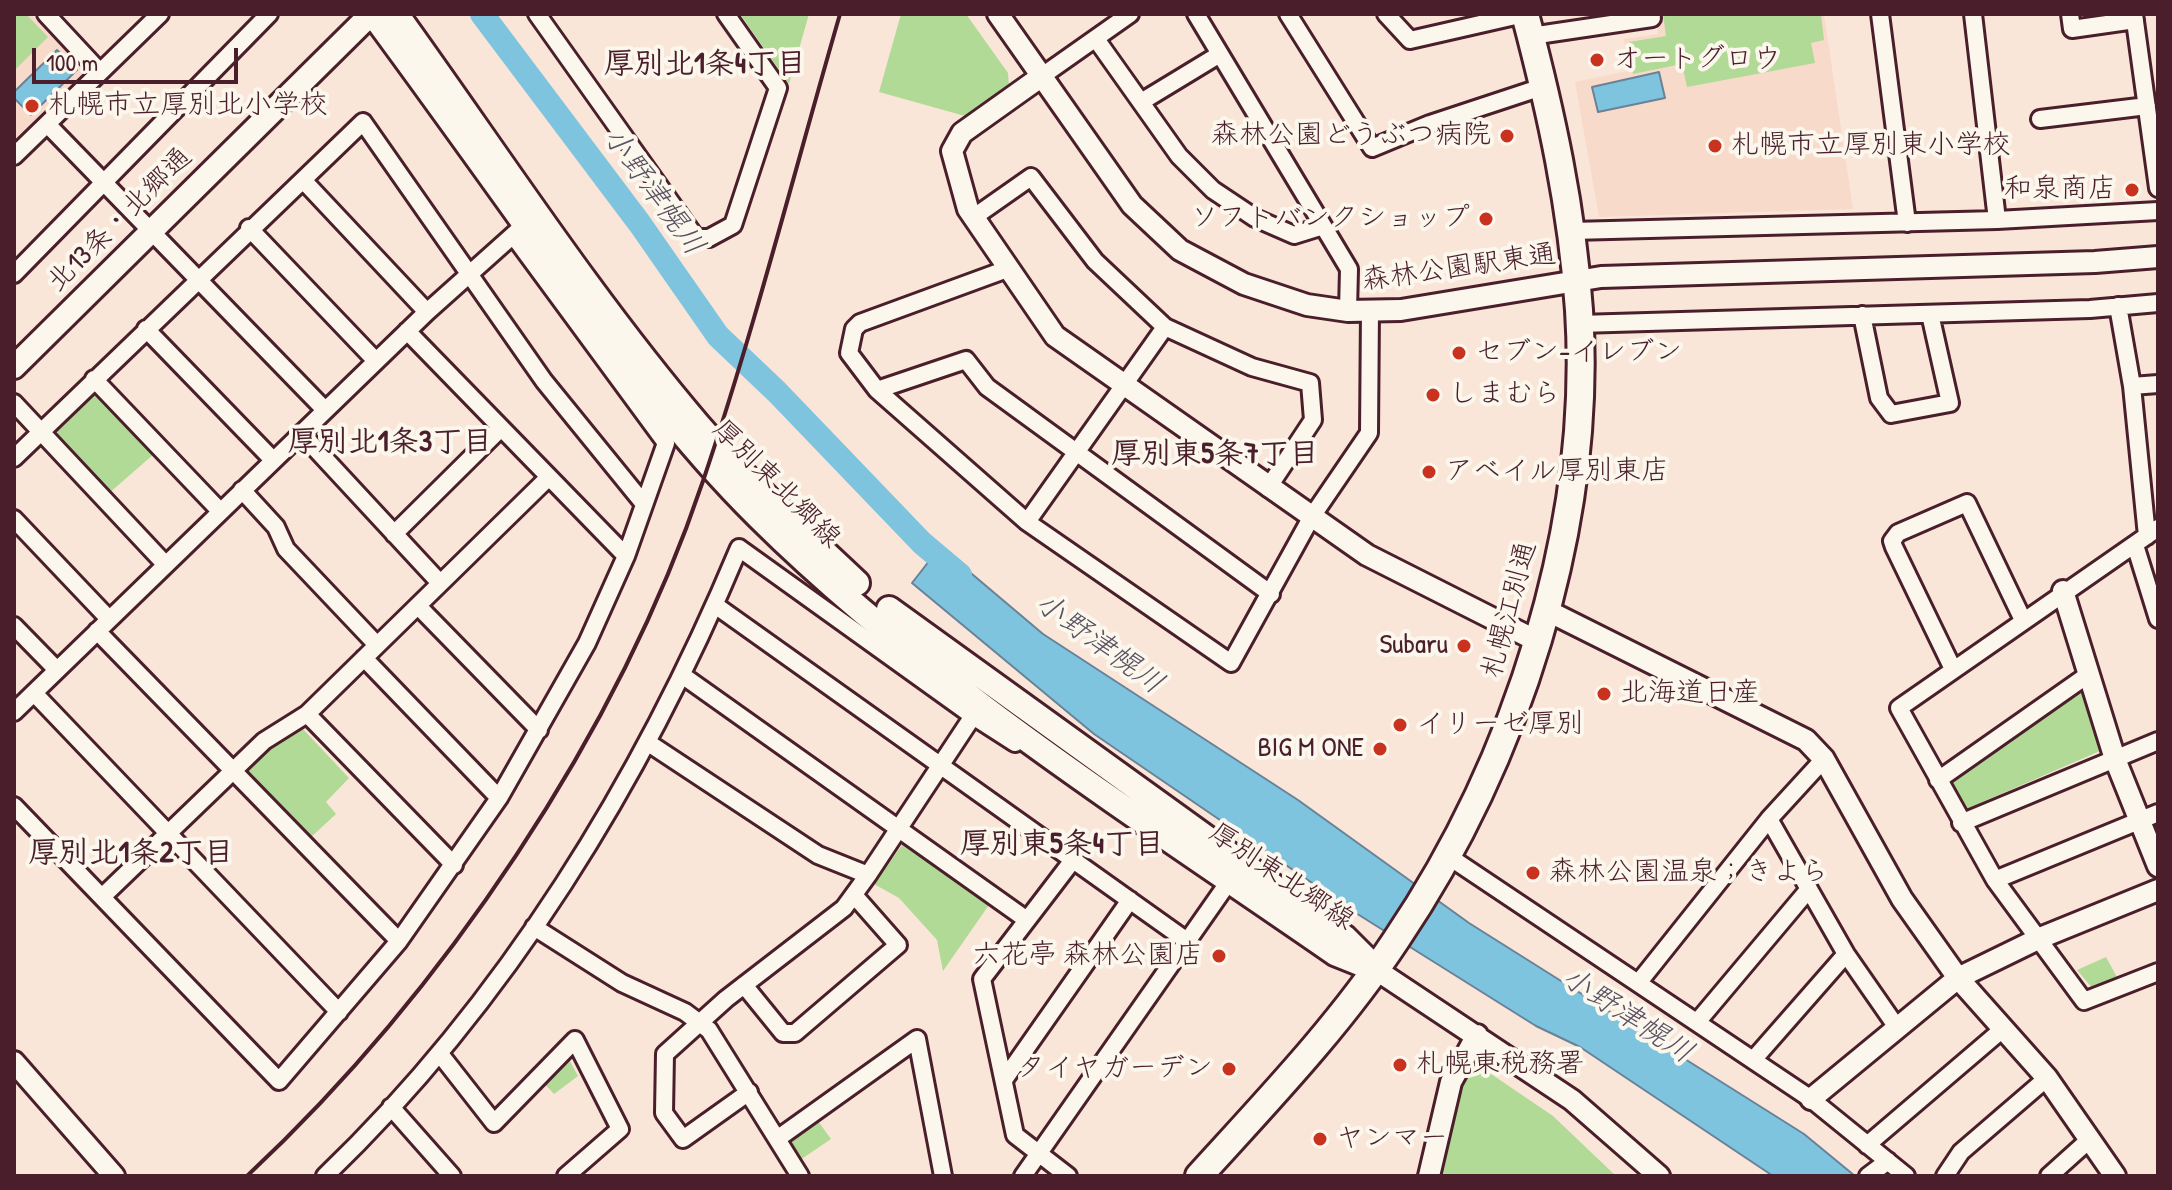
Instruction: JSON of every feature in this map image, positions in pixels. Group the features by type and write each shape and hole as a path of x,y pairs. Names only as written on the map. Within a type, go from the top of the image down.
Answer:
{"highway":[{"name":"札幌江別通","path":"1199,1176 1322,1041 1397,939 1444,862 1513,715 1546,610 1559,554 1574,459 1579,324 1572,231 1545,86 1527,21"}],"main road":[{"name":"厚別東北郷線","path":"372,14 519,230 683,434 759,517 918,655 1036,743 1335,953 1375,969"},
{"name":"北13条・北郷通","path":"14,367 372,14"},
{"name":"厚別東北郷線","path":"396,14 615,320 698,425 772,503 861,586 919,634 1345,938 1375,969"}],"street":[{"path":"46,14 100,72"},
{"path":"14,156 160,14"},
{"path":"14,274 269,14"},
{"path":"537,14 696,238 709,238 733,225 778,88 726,14"},
{"name":"森林公園駅東通","path":"998,14 1132,205 1180,250 1244,284 1307,305 1348,311 1401,310 1576,280 2158,257"},
{"path":"1130,14 954,143 952,151 959,179 974,217 1055,336 1367,555 1537,641"},
{"path":"1196,14 1350,272 1348,311"},
{"path":"1288,14 1372,148 1430,124 1545,86"},
{"path":"1386,14 1410,40 1527,21 1652,18"},
{"path":"1880,14 1907,223"},
{"path":"1973,14 1997,220"},
{"path":"2070,14 2072,29 2134,17 2158,188"},
{"path":"1096,39 1189,167 1229,203 1294,235 1323,226"},
{"path":"1141,102 1220,54"},
{"path":"2040,119 2147,106"},
{"path":"14,458 249,228 363,122 544,381 644,504"},
{"path":"47,124 325,410"},
{"path":"974,217 1031,177 1095,261 1165,327 1252,367 1310,383 1313,420 1268,488"},
{"path":"303,180 427,312"},
{"path":"1572,231 1997,220 2158,211"},
{"path":"249,228 376,361"},
{"path":"14,712 407,331 519,230 666,443 626,556 587,643 499,798 399,941 279,1081 14,806"},
{"path":"1010,268 860,323 854,329 849,353 877,390 1027,522 1231,663 1311,518 1369,433 1370,310"},
{"path":"1579,324 1930,314 2158,303"},
{"path":"2118,306 2132,386 2158,619"},
{"path":"1862,315 1879,398 1891,414 1950,403 1930,314"},
{"path":"1027,522 1127,385 1165,327"},
{"path":"146,329 273,460"},
{"path":"407,331 626,556"},
{"path":"877,390 966,360 987,387 1271,594"},
{"path":"94,379 220,511"},
{"path":"2132,386 2158,384"},
{"path":"14,403 165,564"},
{"path":"394,534 501,428"},
{"path":"301,433 440,583"},
{"path":"102,897 264,741 307,714 549,477"},
{"path":"242,490 276,527 286,549 377,645"},
{"path":"1953,669 1894,547 1892,541 1898,533 1967,503 2023,620"},
{"path":"14,519 109,619"},
{"path":"2147,536 2063,591 1899,708 1995,880 2084,1001 2158,972"},
{"path":"325,1176 440,1054 534,927 650,744 739,548 973,716 1015,743 1036,743"},
{"path":"2063,591 2115,759 2149,817 2158,866"},
{"path":"715,605 1187,941"},
{"path":"418,606 539,730"},
{"path":"1546,610 1806,740 1824,759 1902,899 1958,978 2047,1078 2115,1176"},
{"path":"14,626 57,670"},
{"path":"97,631 399,941"},
{"path":"364,658 499,798"},
{"path":"1938,780 2089,674"},
{"path":"682,675 1027,920"},
{"path":"34,693 339,1012"},
{"path":"307,714 454,865"},
{"path":"749,1092 683,1139 664,1113 665,1054 744,985 844,908 901,829 939,764 973,716"},
{"path":"1961,823 2158,741"},
{"path":"650,744 818,855 868,875"},
{"path":"1639,982 1769,819 1824,759"},
{"path":"1995,880 2149,817"},
{"path":"1769,819 1846,954 1896,1026"},
{"path":"1068,1176 1015,1135 982,979 1073,860"},
{"path":"1444,862 1583,945 1698,1021 1811,1099 1906,1176"},
{"path":"1023,1176 1230,880"},
{"path":"1698,1021 1809,889"},
{"path":"1811,1099 1958,978 2040,938 2158,890"},
{"path":"744,985 783,1033 795,1033 898,945 854,895"},
{"path":"1004,1080 1130,900"},
{"path":"534,927 622,983 701,1022 717,1039 800,1176"},
{"path":"1753,1060 1846,954"},
{"path":"1375,969 1572,1100 1659,1176"},
{"path":"1867,1145 2004,1028"},
{"path":"1429,1176 1451,1082 1477,1035"},
{"path":"777,1139 917,1039 943,1176"},
{"path":"440,1054 494,1123 575,1040 620,1129 566,1176"},
{"path":"14,1062 104,1173"},
{"path":"1945,1176 1961,1152 2047,1078"},
{"path":"391,1107 452,1176"},
{"path":"2049,1176 2089,1140"},
{"path":"1868,1176 1888,1161"}],"shaded area":[{"name":"札幌市立厚別北小学校","path":"14,14 31,14 85,71 14,141"},
{"name":"札幌市立厚別東小学校","path":"1656,14 1824,14 1853,209 1599,217 1575,82 1627,71 1624,39 1658,34"}],"green space":[{"path":"14,14 26,14 48,37 14,71"},
{"path":"740,14 809,14 789,84"},
{"path":"901,14 966,14 1008,73 1009,86 965,116 879,92"},
{"path":"1663,14 1821,14 1824,40 1811,43 1815,63 1687,87 1682,64 1633,74 1629,42 1666,36"},
{"path":"92,387 154,454 108,494 49,430"},
{"path":"2081,686 2100,751 1964,810 1949,780"},
{"path":"301,727 349,778 326,802 336,814 309,839 245,770 272,744"},
{"path":"908,844 991,902 943,971 937,940 899,898 874,884 902,845"},
{"path":"2106,957 2118,979 2093,989 2077,970"},
{"path":"566,1054 578,1076 554,1094 540,1079"},
{"path":"1472,1061 1553,1116 1616,1176 1434,1176 1460,1084"},
{"path":"818,1121 831,1139 800,1160 791,1146 792,1139"}],"water":[{"path":"57,50 77,70 31,115 14,98 14,92"},
{"path":"1659,72 1665,98 1598,112 1592,87"},
{"path":"940,547 1043,634 1298,800 1469,923 1804,1134 1855,1176 1773,1176 1580,1047 1536,1026 1359,915 1094,734 912,583"}],"waterway":[{"name":"小野津幌川","path":"482,14 640,224 718,336 777,392 922,543 960,575"}],"railway":[{"path":"247,1176 319,1104 389,1026 455,943 516,855 573,764 623,671 667,576 703,481 757,306 840,14"}],"place":[{"name":"オートグロウ","path":"1597,60"},
{"name":"札幌市立厚別北小学校","path":"32,106"},
{"name":"森林公園どうぶつ病院","path":"1507,136"},
{"name":"札幌市立厚別東小学校","path":"1715,146"},
{"name":"和泉商店","path":"2132,190"},
{"name":"ソフトバンクショップ","path":"1486,219"},
{"name":"セブン-イレブン","path":"1459,353"},
{"name":"しまむら","path":"1433,395"},
{"name":"アベイル厚別東店","path":"1429,472"},
{"name":"Subaru","path":"1464,646"},
{"name":"北海道日産","path":"1604,694"},
{"name":"イリーゼ厚別","path":"1400,725"},
{"name":"BIG M ONE","path":"1380,749"},
{"name":"森林公園温泉；きよら","path":"1533,873"},
{"name":"六花亭 森林公園店","path":"1219,956"},
{"name":"札幌東税務署","path":"1400,1065"},
{"name":"タイヤガーデン","path":"1229,1069"},
{"name":"ヤンマー","path":"1320,1139"}],"district":[{"name":"厚別北1条4丁目","path":"705,65"},
{"name":"厚別北1条3丁目","path":"390,443"},
{"name":"厚別東5条7丁目","path":"1215,455"},
{"name":"厚別東5条4丁目","path":"1062,845"},
{"name":"厚別北1条2丁目","path":"131,854"}]}
